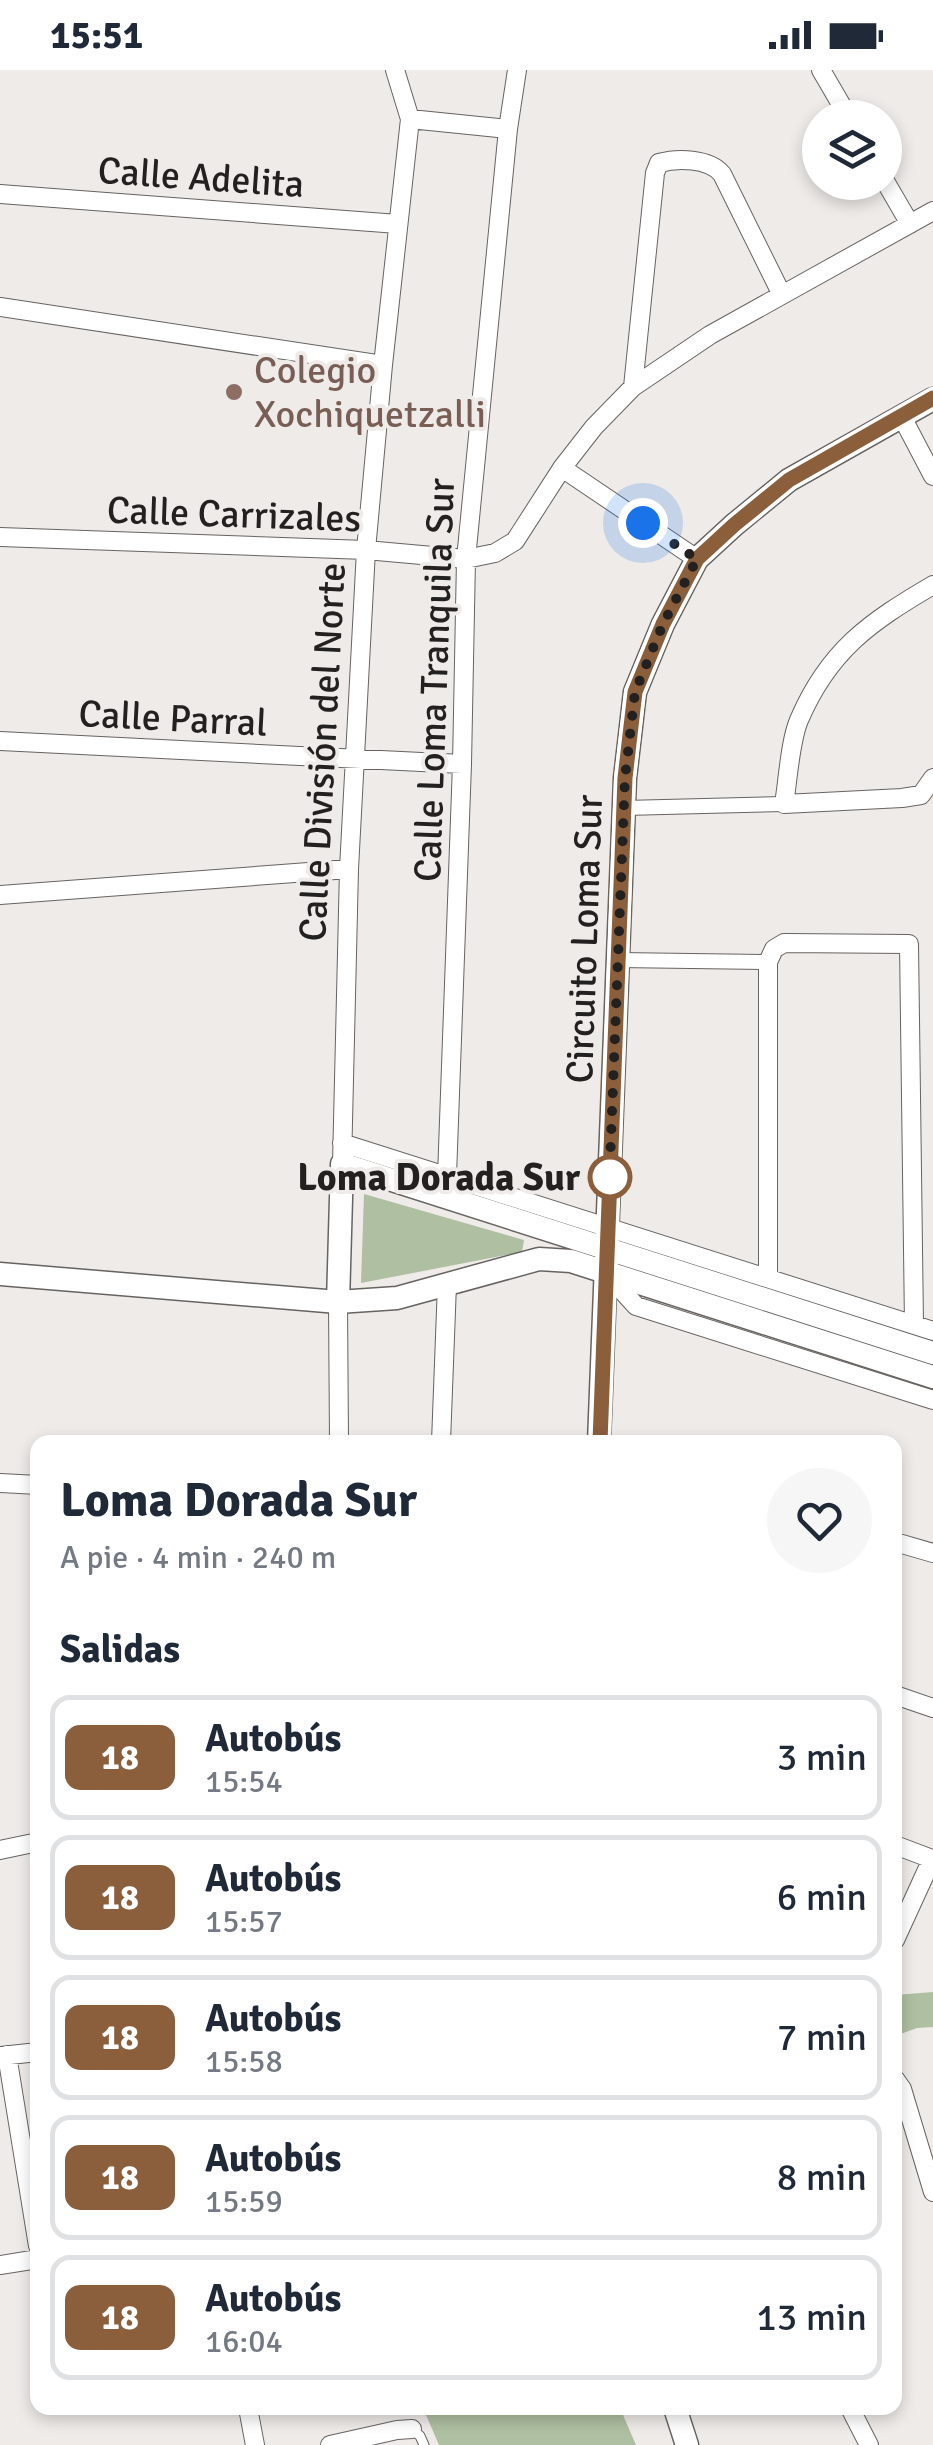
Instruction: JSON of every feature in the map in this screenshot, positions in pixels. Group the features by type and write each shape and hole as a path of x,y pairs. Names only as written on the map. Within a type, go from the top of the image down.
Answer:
{"street":[{"name":"Calle División del Norte","path":"339,1435 338,1302 354,760 382,365 410,119 393,70"},
{"name":"Calle Loma Tranquila Sur","path":"446,1176 466,559 517,70"},
{"path":"821,70 838,100"},
{"path":"410,119 508,130"},
{"path":"633,387 659,163 668,160 715,166 782,295"},
{"name":"Calle Adelita","path":"0,194 398,224"},
{"path":"896,200 910,224"},
{"path":"466,559 496,553 515,541 562,468 633,387 710,335 933,211"},
{"path":"0,307 382,365"},
{"name":"Circuito Loma Sur","path":"600,1435 625,778 635,692 663,624 697,559 789,480 933,398"},
{"path":"902,418 933,476"},
{"path":"562,468 697,559"},
{"name":"Calle Carrizales","path":"0,538 366,550 466,559"},
{"path":"784,804 798,723 827,668 858,634 933,585"},
{"name":"Calle Parral","path":"0,741 462,764"},
{"path":"624,808 902,798 921,795 933,778"},
{"path":"0,894 349,869"},
{"path":"618,960 771,956 784,943 909,944 914,1324"},
{"path":"768,1278 771,956"},
{"path":"342,1153 446,1176 933,1353"},
{"path":"342,1153 608,1238 768,1278 933,1331"},
{"path":"0,1274 338,1302 397,1298 539,1259 571,1261 933,1377"},
{"path":"606,1273 636,1306 933,1400"},
{"path":"441,1435 446,1284"},
{"path":"0,1483 30,1485"},
{"path":"902,1544 933,1554"},
{"path":"902,1698 933,1708"},
{"path":"0,1850 30,1844"},
{"path":"902,1847 932,1857 902,1924"},
{"path":"30,2053 3,2055 30,2202"},
{"path":"902,2089 933,2192"},
{"path":"0,2265 30,2261"},
{"path":"249,2415 255,2445"},
{"path":"677,2415 687,2445"},
{"path":"854,2415 869,2445"},
{"path":"330,2445 412,2429"}],"lane":[{"path":"412,2429 424,2445"}],"green space":[{"path":"364,1194 524,1240 522,1252 361,1283"},
{"path":"933,1992 933,2027 902,2033 902,1994"},
{"path":"426,2415 623,2415 636,2445 439,2445"}],"bus line":[{"name":"18","path":"600,1435 625,778 635,692 663,624 697,559 789,480 933,398"}],"place":[{"name":"Colegio Xochiquetzalli","path":"234,392"},
{"name":"Loma Dorada Sur","path":"610,1177"}],"route":[{"path":"610,1177 609,1189 625,778 635,692 663,624 697,559 643,523"}]}
